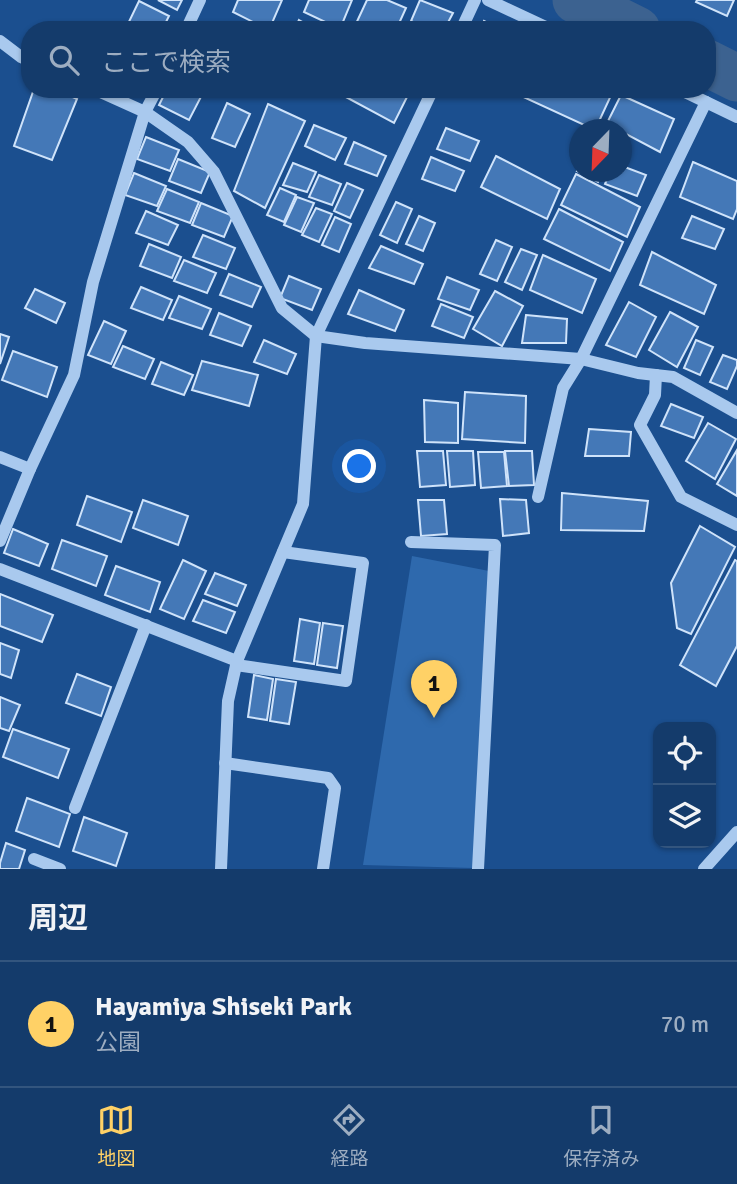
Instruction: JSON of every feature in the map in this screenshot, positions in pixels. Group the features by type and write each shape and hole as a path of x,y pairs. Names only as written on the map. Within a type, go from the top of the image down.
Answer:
{"street":[{"path":"190,21 200,0"},
{"path":"465,21 475,0"},
{"path":"488,0 533,21"},
{"path":"0,41 21,57"},
{"path":"114,98 145,112 188,142 214,172 282,308 316,336 365,344 581,359 638,373 673,377 737,412"},
{"path":"0,541 74,375 93,282 145,112 152,98"},
{"path":"220,869 228,701 237,663 303,504 316,336 429,98"},
{"path":"698,98 737,117"},
{"path":"538,496 563,388 581,359 706,102"},
{"path":"656,375 655,395 640,425 681,497 737,525"},
{"path":"0,457 30,469"},
{"path":"411,542 495,545 478,869"},
{"path":"0,569 237,663 346,681 363,563 283,552"},
{"path":"75,808 146,625"},
{"path":"225,763 328,778 335,789 323,869"},
{"path":"704,869 737,832"},
{"path":"34,859 61,869"}],"shaded area":[{"path":"412,556 489,571 473,868 363,865"}],"building":[{"path":"158,0 182,0 177,10"},
{"path":"238,0 282,0 273,21 251,21 233,12"},
{"path":"309,0 352,0 343,21 323,21 304,12"},
{"path":"367,0 387,0 406,8 400,21 357,21"},
{"path":"420,0 453,13 449,21 411,21"},
{"path":"734,0 727,16 696,2"},
{"path":"139,1 169,16 166,21 129,21"},
{"path":"31,98 77,99 52,160 14,146"},
{"path":"162,98 200,98 189,120 159,105"},
{"path":"348,98 406,98 394,123"},
{"path":"526,98 610,98 600,119 571,119"},
{"path":"620,98 628,98 674,119 660,152 632,137 632,119 609,119"},
{"path":"227,103 250,114 235,147 212,138"},
{"path":"268,104 305,121 265,208 234,191"},
{"path":"314,125 346,138 335,160 305,146"},
{"path":"446,128 479,141 470,161 437,149"},
{"path":"146,137 179,150 170,171 137,159"},
{"path":"354,142 386,156 377,176 345,164"},
{"path":"496,156 560,189 547,219 481,187"},
{"path":"431,157 464,171 455,191 422,179"},
{"path":"178,159 210,172 201,193 169,181"},
{"path":"693,162 737,181 737,209 733,219 680,197"},
{"path":"293,163 316,172 307,192 283,185"},
{"path":"632,170 646,175 637,196 605,184 632,182"},
{"path":"134,173 166,186 157,206 125,195"},
{"path":"319,175 341,184 332,205 309,197"},
{"path":"572,182 592,182 640,207 627,237 561,205"},
{"path":"347,183 363,190 350,218 334,211"},
{"path":"280,188 296,195 284,222 267,215"},
{"path":"167,189 199,202 190,223 157,211"},
{"path":"297,197 314,203 301,232 284,225"},
{"path":"396,202 412,209 397,243 380,235"},
{"path":"201,203 233,216 224,237 192,225"},
{"path":"316,208 332,214 319,242 302,235"},
{"path":"559,209 623,242 610,271 544,239"},
{"path":"146,211 178,225 168,245 136,233"},
{"path":"419,216 435,223 423,251 406,244"},
{"path":"692,216 724,229 715,249 682,238"},
{"path":"335,217 351,224 339,252 322,245"},
{"path":"203,235 235,248 226,269 193,257"},
{"path":"496,240 512,247 497,281 480,274"},
{"path":"149,244 181,257 172,278 140,266"},
{"path":"381,246 423,264 414,284 369,268"},
{"path":"521,249 537,255 522,290 505,282"},
{"path":"652,252 716,285 704,314 640,285"},
{"path":"543,255 596,279 582,313 530,290"},
{"path":"184,260 216,273 207,293 174,281"},
{"path":"229,274 261,287 252,307 220,295"},
{"path":"289,276 321,289 312,310 280,298"},
{"path":"447,277 479,290 470,310 438,299"},
{"path":"141,287 172,300 163,320 131,308"},
{"path":"35,289 65,303 56,323 25,308"},
{"path":"359,290 404,310 395,331 348,314"},
{"path":"495,291 523,306 502,346 473,329"},
{"path":"179,296 211,309 202,329 169,318"},
{"path":"629,302 656,317 636,357 606,345"},
{"path":"441,304 473,317 464,338 432,326"},
{"path":"670,312 698,327 677,367 649,350"},
{"path":"219,313 251,326 242,346 210,335"},
{"path":"526,315 567,319 566,343 522,343"},
{"path":"104,321 126,331 111,364 88,355"},
{"path":"0,334 9,337 0,364"},
{"path":"264,340 296,354 287,374 254,362"},
{"path":"696,340 713,347 700,375 684,368"},
{"path":"123,346 154,359 145,379 113,367"},
{"path":"13,351 57,367 47,397 2,380"},
{"path":"723,355 737,360 727,389 710,382"},
{"path":"202,361 258,375 249,406 192,390"},
{"path":"161,362 193,375 184,395 152,384"},
{"path":"465,392 526,396 525,443 462,439"},
{"path":"424,400 458,403 458,443 425,442"},
{"path":"671,404 703,417 694,438 661,426"},
{"path":"708,423 736,439 715,479 686,461"},
{"path":"589,429 631,432 629,456 585,456"},
{"path":"737,450 737,496 717,484"},
{"path":"417,451 443,451 446,485 420,487"},
{"path":"447,451 473,451 475,485 450,487"},
{"path":"505,451 532,451 534,485 509,486"},
{"path":"478,452 504,452 507,486 481,488"},
{"path":"562,493 648,501 644,531 561,530"},
{"path":"87,496 132,512 121,542 77,525"},
{"path":"500,499 526,500 529,533 503,536"},
{"path":"143,500 188,516 178,545 133,528"},
{"path":"418,500 444,500 447,534 421,536"},
{"path":"700,526 735,547 691,634 677,628 671,583"},
{"path":"13,529 48,544 39,566 4,553"},
{"path":"62,540 107,556 96,586 52,569"},
{"path":"183,560 206,571 184,619 160,609"},
{"path":"735,560 737,646 716,686 680,665"},
{"path":"116,566 160,582 150,612 105,595"},
{"path":"215,573 246,585 237,606 205,594"},
{"path":"0,594 53,615 42,642 0,626"},
{"path":"203,600 235,612 226,633 193,621"},
{"path":"300,619 320,623 314,664 294,661"},
{"path":"323,623 343,626 337,668 317,665"},
{"path":"0,643 19,650 11,678 0,674"},
{"path":"77,674 111,687 101,716 66,703"},
{"path":"254,675 273,679 267,720 248,717"},
{"path":"276,679 296,682 289,724 270,721"},
{"path":"0,697 20,705 9,731 0,728"},
{"path":"13,729 69,749 58,778 3,757"},
{"path":"27,798 70,814 59,847 16,831"},
{"path":"84,817 127,833 116,866 73,851"},
{"path":"6,843 25,850 19,869 0,869"}],"waterway":[{"path":"576,0 619,21"},
{"path":"716,68 737,78"}],"place":[{"name":"Hayamiya Shiseki Park","path":"434,718"}]}
